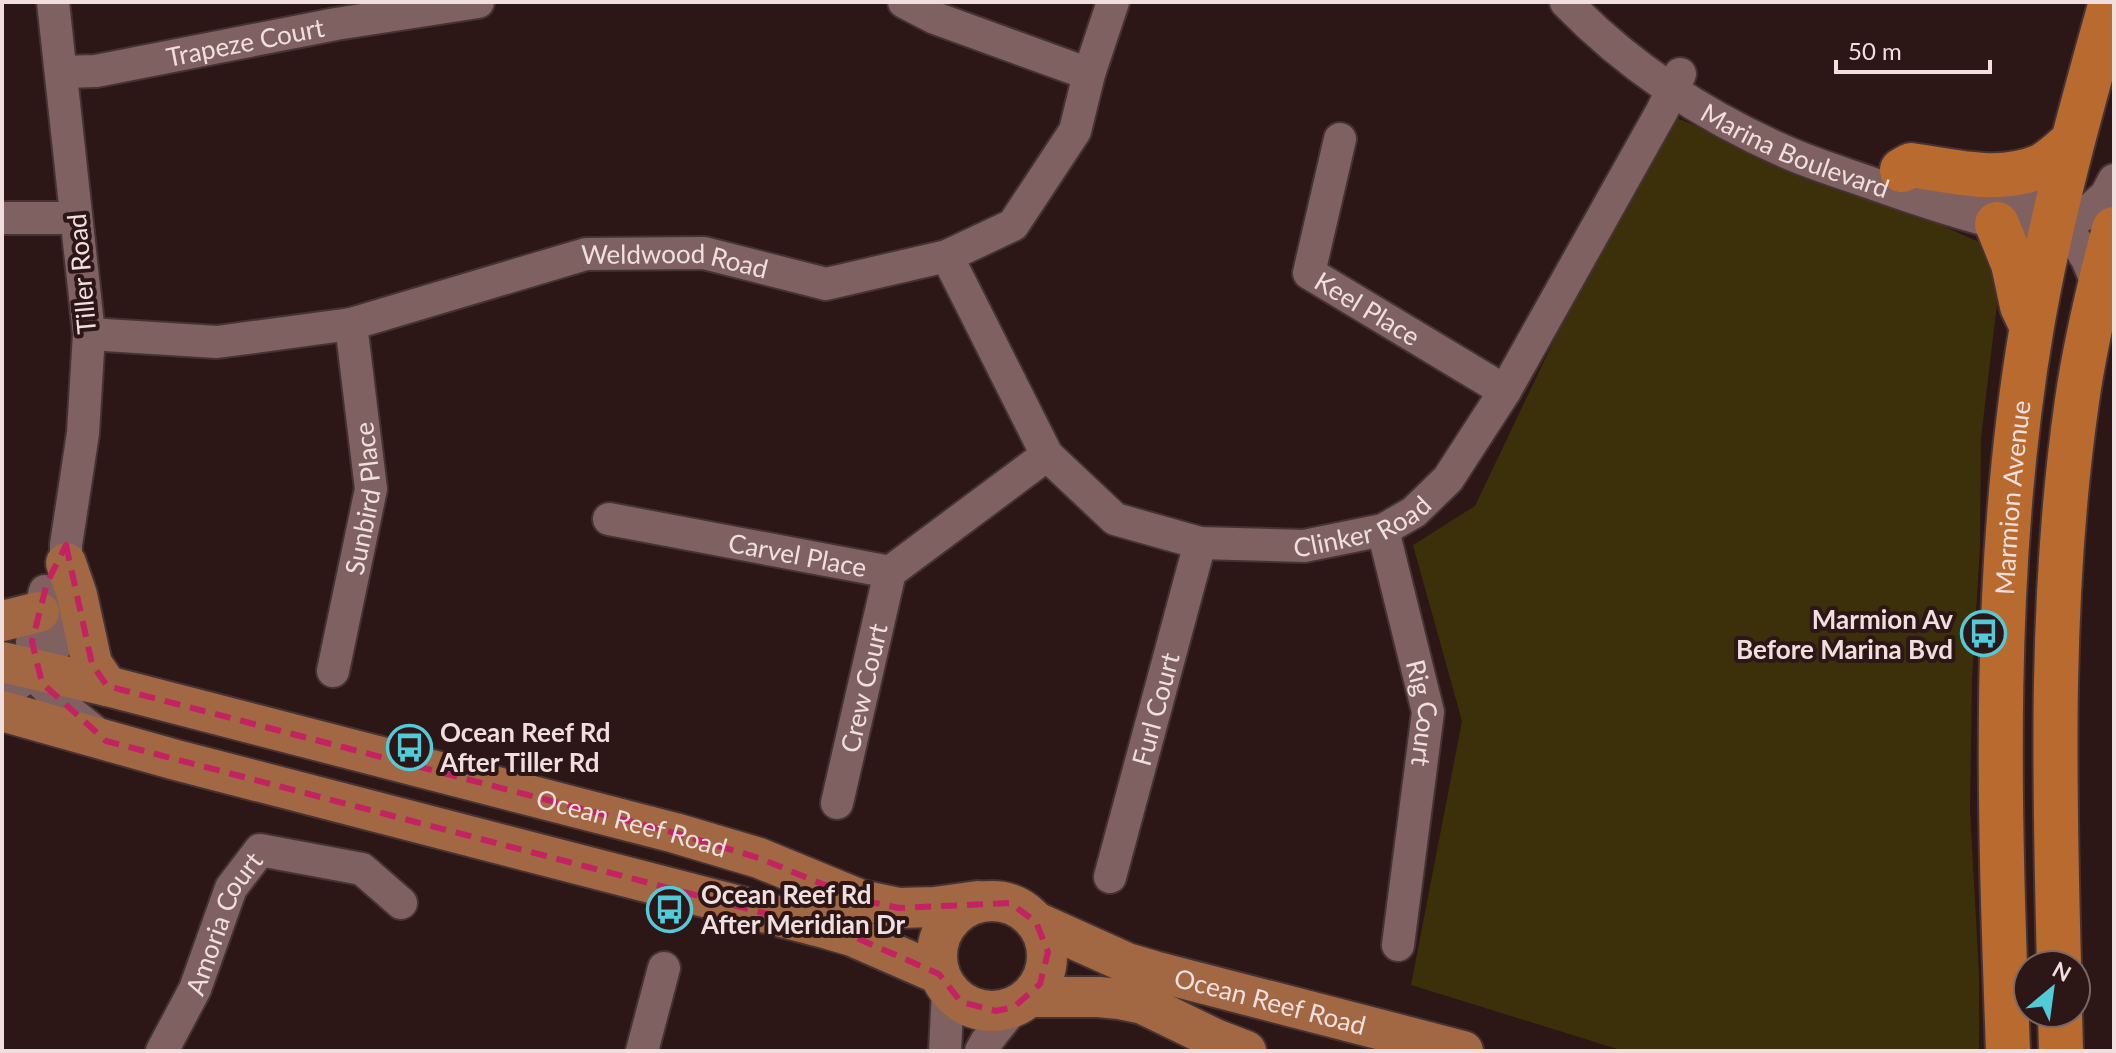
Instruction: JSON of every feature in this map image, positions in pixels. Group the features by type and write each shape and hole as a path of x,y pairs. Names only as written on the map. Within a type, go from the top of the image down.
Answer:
{"highway":[{"name":"Marmion Avenue","path":"2008,1051 2001,851 2001,660 2013,468 2032,327 2054,221 2071,143 2111,2"},
{"path":"1902,170 1911,165 1978,175 2022,172 2043,165 2071,143"},
{"path":"1997,224 2013,264 2022,306 2032,327"},
{"name":"Marmion Avenue","path":"2059,949 2055,668 2060,572 2077,399 2114,229"},
{"path":"2060,1029 2061,1051"}],"main road":[{"path":"66,554 92,664 107,686"},
{"name":"Ocean Reef Road","path":"20,666 702,841 759,858 861,900 899,908 978,901"},
{"name":"Ocean Reef Road","path":"2,711 106,741 828,929 852,936 943,982"},
{"path":"978,901 1010,903 1024,910 1036,922 1048,952 1040,984 1022,1002 996,1011 978,1010 961,1002 943,982 936,956 939,938 947,921 961,909 978,901"},
{"name":"Ocean Reef Road","path":"1036,922 1140,967 1463,1051"},
{"name":"Ocean Reef Road","path":"1022,1002 1099,997 1143,1004 1246,1051"}],"street":[{"name":"Tiller Road","path":"20,666 57,644 83,433 89,334 53,2"},
{"name":"Trapeze Court","path":"62,72 96,71 336,24 478,2"},
{"path":"904,2 935,18 1089,74"},
{"name":"Weldwood Road","path":"89,334 217,342 351,324 586,254 704,253 826,284 947,256 1013,225 1075,131 1089,74 1113,2"},
{"name":"Marina Boulevard","path":"1566,2 1632,62 1796,137 1861,160 2039,203 2077,243 2099,288"},
{"name":"Marina Boulevard","path":"1590,2 1676,82 1726,122 1796,156 1903,194 1997,224 2034,232 2054,221 2084,215 2106,195 2114,180"},
{"name":"Clinker Road","path":"947,256 1047,455 1115,519 1200,543 1304,546 1383,530 1414,512 1448,479 1505,391 1676,82"},
{"name":"Keel Place","path":"1340,139 1309,273 1505,391"},
{"path":"2,218 76,218"},
{"name":"Sunbird Place","path":"333,671 371,489 351,324"},
{"name":"Carvel Place","path":"609,519 890,572 1047,455"},
{"name":"Rig Court","path":"1383,530 1428,712 1398,945"},
{"name":"Furl Court","path":"1110,877 1200,543"},
{"name":"Tiller Road","path":"2,695 32,642 20,617 66,554"},
{"name":"Crew Court","path":"837,803 890,572"},
{"name":"Tiller Road","path":"20,666 106,741"},
{"name":"Amoria Court","path":"162,1051 195,989 231,888 260,850 362,869 401,903"},
{"path":"642,1051 664,968"},
{"path":"943,982 945,1051"},
{"path":"981,1051 1022,1002"}],"highlighted area":[{"path":"66,545 92,664 107,686 675,833 759,858 861,900 899,908 1010,903 1036,922 1048,952 1040,984 1014,1007 996,1011 961,1002 939,974 852,936 106,741 42,683 32,642 47,583"}],"shaded area":[{"path":"1669,115 1875,196 1979,242 1995,273 1997,304 1981,438 1980,546 1972,680 1970,810 1979,974 1979,1051 1624,1051 1411,985 1462,721 1413,545 1475,506 1569,309"}],"place":[{"name":"Marmion Av Before Marina Bvd","path":"1984,634"},
{"name":"Ocean Reef Rd After Tiller Rd","path":"409,747"},
{"name":"Ocean Reef Rd After Meridian Dr","path":"670,909"}]}
